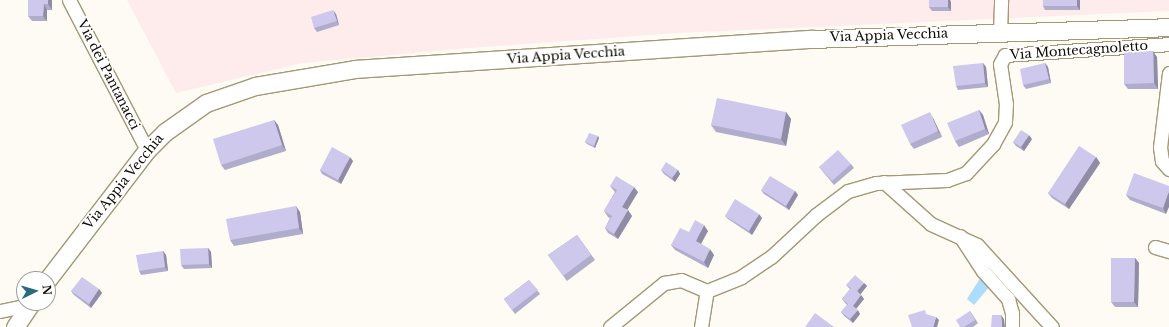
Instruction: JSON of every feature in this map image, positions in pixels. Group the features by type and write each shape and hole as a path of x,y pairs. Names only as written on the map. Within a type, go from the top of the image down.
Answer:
{"main road":[{"name":"Via Appia Vecchia","path":"55,271 147,150 179,120 219,97 255,86 331,72 811,39 1169,26"},
{"path":"14,327 25,311"}],"street":[{"name":"Via dei Pantanacci","path":"69,0 147,150"},
{"path":"1000,32 1001,0"},
{"name":"Via Montecagnoletto","path":"707,291 735,280 764,262 839,196 861,186 884,182 947,180 966,173 979,161 995,141 1005,122 1006,99 1000,64 1005,55 1169,44"},
{"path":"1169,73 1160,147 1162,161 1169,169"},
{"path":"884,182 931,224 960,236 981,248 1009,283 1052,327"},
{"path":"960,236 983,271 1008,299 1012,312 1012,327"},
{"path":"1155,247 1169,251"},
{"path":"610,327 664,283 680,280 707,291 701,327"},
{"path":"0,311 16,307"}],"shaded area":[{"path":"127,0 1169,0 1169,11 678,33 469,48 302,63 176,93"}],"water":[{"path":"981,277 990,286 974,305 967,299"}],"building":[{"path":"28,0 48,0 48,4 44,4 43,16 28,16"},
{"path":"929,0 948,0 948,7 929,7"},
{"path":"1043,0 1077,0 1077,6 1043,6"},
{"path":"333,10 337,21 314,28 311,17"},
{"path":"1153,51 1154,83 1124,84 1124,52"},
{"path":"983,63 985,83 956,86 953,66"},
{"path":"1045,63 1049,79 1023,85 1020,69"},
{"path":"717,98 786,112 781,139 711,125"},
{"path":"979,110 985,129 955,141 947,123"},
{"path":"930,112 938,131 910,144 901,125"},
{"path":"274,120 282,145 221,165 213,139"},
{"path":"1021,130 1029,135 1021,147 1013,142"},
{"path":"589,133 598,136 594,146 585,142"},
{"path":"1079,146 1096,157 1065,204 1048,193"},
{"path":"332,147 350,157 338,180 320,170"},
{"path":"838,150 851,164 832,181 819,167"},
{"path":"666,162 678,170 672,178 661,170"},
{"path":"1134,173 1169,186 1169,191 1163,208 1126,195"},
{"path":"616,176 634,187 622,207 628,210 614,234 605,228 612,216 604,211 617,190 610,186"},
{"path":"770,176 795,191 786,206 761,190"},
{"path":"735,199 759,214 749,231 725,216"},
{"path":"296,206 299,228 230,240 226,219"},
{"path":"695,220 704,225 696,241 710,249 704,262 671,245 680,228 689,232"},
{"path":"577,235 591,255 563,276 548,255"},
{"path":"208,248 209,264 181,265 180,249"},
{"path":"163,251 165,267 139,271 136,255"},
{"path":"1111,258 1135,258 1134,302 1111,302"},
{"path":"855,275 864,283 857,291 861,295 853,306 858,310 850,319 841,312 848,304 842,299 851,288 846,285"},
{"path":"82,277 99,289 89,304 71,291"},
{"path":"529,280 538,290 512,310 504,299"},
{"path":"925,310 926,314 936,317 933,327 912,327 908,315"},
{"path":"970,311 975,320 964,327 960,327 956,320"},
{"path":"815,313 834,327 805,327"},
{"path":"992,315 1001,315 1002,327 991,327"}]}
